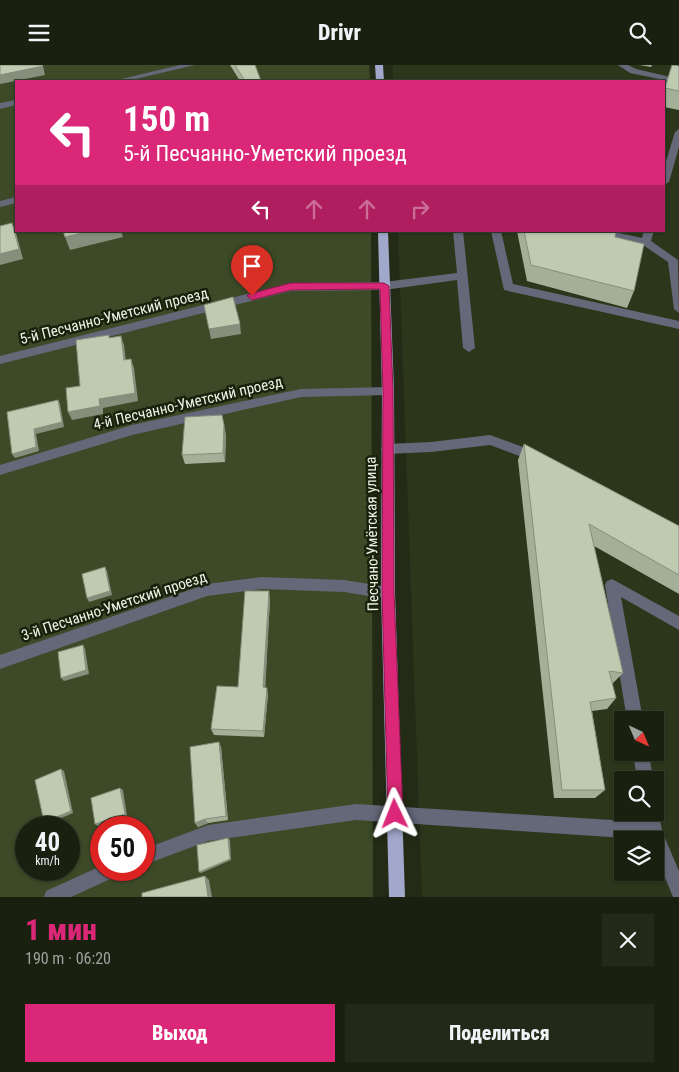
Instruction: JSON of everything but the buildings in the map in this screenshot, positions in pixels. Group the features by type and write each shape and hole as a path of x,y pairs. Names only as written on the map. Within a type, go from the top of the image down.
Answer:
{"main road":[{"path":"379,65 380,80"},
{"name":"Песчано-Умётская улица","path":"383,232 388,391 388,593 397,897"}],"lane":[{"path":"122,80 191,65"},
{"path":"622,65 633,71 675,77"},
{"path":"0,106 15,103"},
{"path":"665,174 668,152 679,132"},
{"path":"0,204 15,200"},
{"path":"458,232 469,348"},
{"path":"496,232 508,287 679,325"},
{"path":"598,232 646,242 673,260 679,309"},
{"path":"646,242 649,232"},
{"name":"5-й Песчанно-Уметский проезд","path":"0,360 291,287 384,286 462,276"},
{"name":"4-й Песчанно-Уметский проезд","path":"0,471 132,430 301,393 388,391"},
{"path":"387,449 431,447 490,440 548,463"},
{"name":"3-й Песчанно-Уметский проезд","path":"0,661 207,591 262,583 344,586 388,593"},
{"path":"633,711 612,585 679,623"},
{"path":"155,853 208,833 356,812 654,831 652,821"},
{"path":"664,855 679,891"},
{"path":"52,897 90,880"}],"shaded area":[{"path":"0,65 369,65 370,80 15,80 15,232 371,232 373,897 0,897"},
{"path":"393,65 679,65 679,897 422,897 398,232 665,232 665,80 393,80"}],"route":[{"path":"252,296 291,287 384,286 388,391 388,593 395,814"}]}
